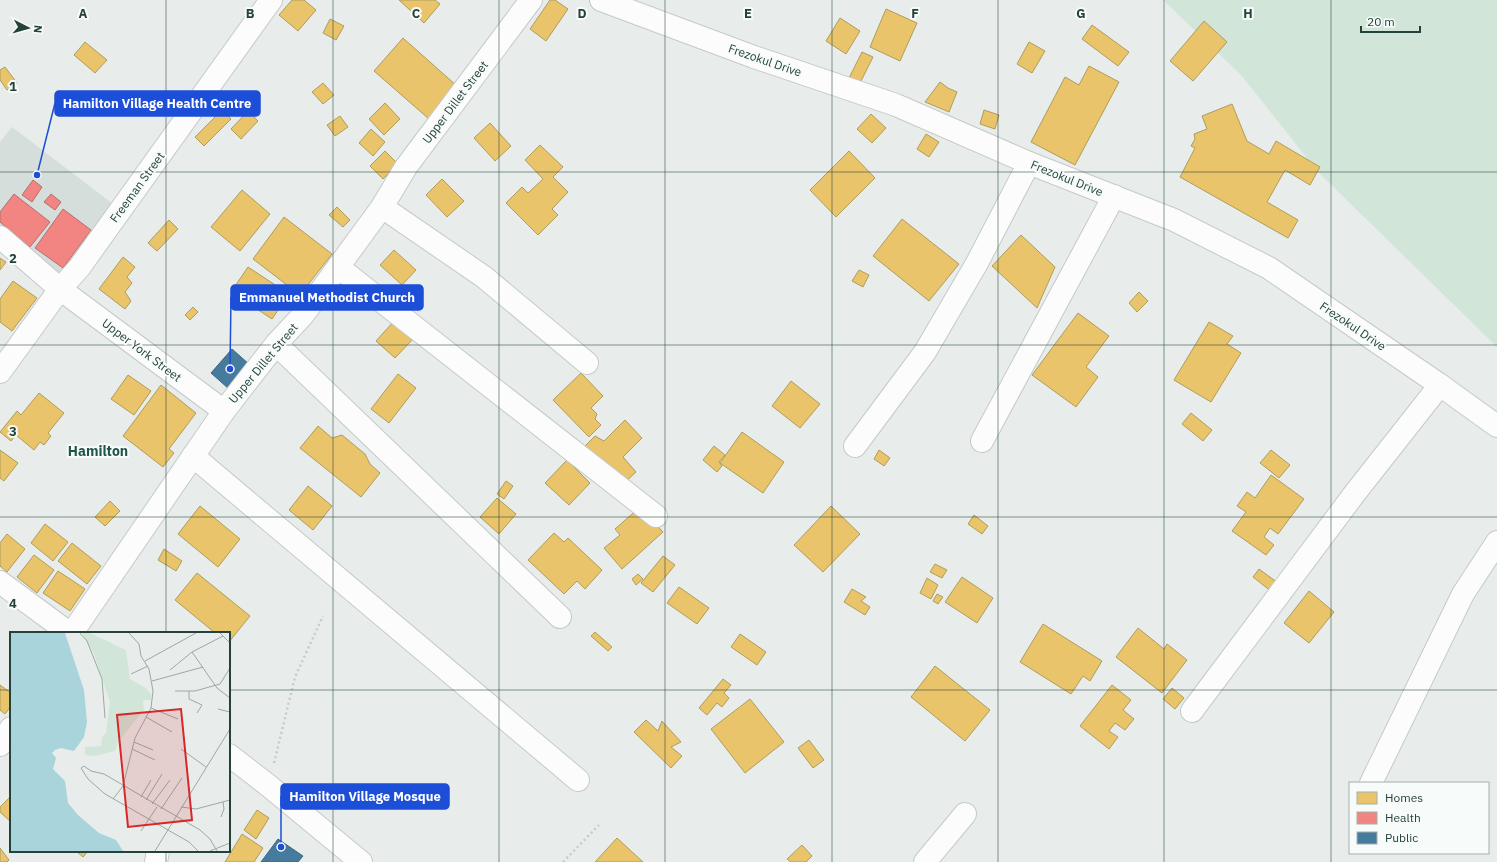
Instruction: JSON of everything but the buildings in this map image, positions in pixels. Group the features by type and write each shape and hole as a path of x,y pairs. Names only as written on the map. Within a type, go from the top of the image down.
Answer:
{"street":[{"name":"Freeman Street","path":"0,372 60,289 78,268 272,0"},
{"name":"Upper Dillet Street","path":"73,632 224,411 276,344 303,315 382,207 406,167 531,0"},
{"name":"Frezokul Drive","path":"601,0 754,57 896,105 1029,163 1174,220 1269,268 1440,385 1497,426"},
{"path":"855,446 925,352 977,263 1029,163"},
{"path":"982,441 1114,196"},
{"path":"382,207 484,277 587,363"},
{"name":"Upper York Street","path":"0,237 60,289 224,411"},
{"path":"338,267 656,516"},
{"path":"276,344 560,617"},
{"path":"1192,712 1354,493 1440,385"},
{"path":"193,456 578,780"},
{"path":"1371,782 1463,594 1497,542"},
{"path":"0,582 68,632"},
{"path":"0,744 10,729"},
{"path":"230,756 361,862"},
{"path":"925,862 965,814"},
{"path":"156,862 158,852"}],"path":[{"path":"269,786 295,677 323,616"},
{"path":"563,862 599,825"}],"shaded area":[{"path":"12,127 117,207 62,279 0,230 0,142"}],"green space":[{"path":"1163,0 1497,0 1497,347 1318,172 1241,75"}],"place":[{"name":"Hamilton Village Health Centre","path":"37,175"},
{"name":"Emmanuel Methodist Church","path":"230,369"},
{"name":"Hamilton Village Mosque","path":"281,847"}],"district":[{"name":"Hamilton","path":"98,451"}]}
